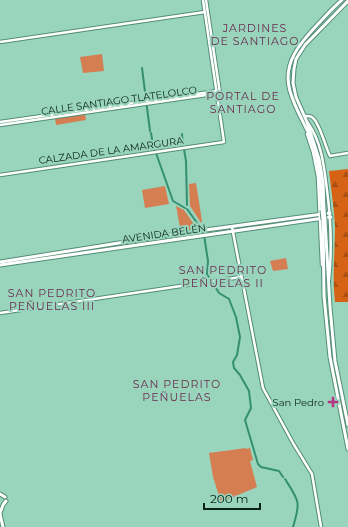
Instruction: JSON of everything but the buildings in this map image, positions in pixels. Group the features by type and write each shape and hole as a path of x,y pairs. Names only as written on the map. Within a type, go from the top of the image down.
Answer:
{"main road":[{"path":"323,210 321,182 317,160 312,141 305,125 300,119 289,89 288,76 290,63 294,53 304,38 342,0"},
{"path":"348,1 305,45 296,59 293,83 296,97 317,150 320,165 323,210 321,218 324,250 324,276 330,358 348,449"},
{"name":"AVENIDA BELÉN","path":"0,262 169,236 321,218 330,215"},
{"path":"321,218 336,361 348,426"},
{"name":"AVENIDA BELÉN","path":"0,265 232,229"},
{"path":"344,404 348,407"},
{"path":"0,494 5,497"},
{"path":"3,527 0,513 3,504 6,501"}],"street":[{"path":"203,0 218,92"},
{"path":"206,0 206,12"},
{"path":"1,41 206,12"},
{"name":"CALLE SANTIAGO TLATELOLCO","path":"0,122 218,92"},
{"name":"CALLE SANTIAGO TLATELOLCO","path":"0,125 218,92"},
{"name":"CALZADA DE LA AMARGURA","path":"0,175 224,142 218,92"},
{"path":"304,116 310,115 313,117 318,125 330,156 348,153"},
{"path":"300,119 311,143 316,164 321,218"},
{"path":"307,122 316,136 324,166 330,215 331,243 329,284"},
{"path":"232,229 263,388 293,443 313,475 321,527"},
{"path":"0,313 212,280 241,277"}],"green space":[{"path":"348,169 348,302 335,302 335,226 329,171"}],"shaded area":[{"path":"102,54 104,71 83,73 80,57"},
{"path":"85,114 86,120 56,125 55,118"},
{"path":"196,183 202,221 201,223 190,206 189,184"},
{"path":"165,186 169,204 145,208 142,190"},
{"path":"176,206 184,210 198,230 181,233"},
{"path":"286,258 288,269 273,271 270,261"},
{"path":"250,448 253,460 250,461 257,487 221,502 213,477 209,453"}],"waterway":[{"path":"142,68 150,131"},
{"path":"151,133 154,151"},
{"path":"182,134 183,145"},
{"path":"184,149 186,161 187,205"},
{"path":"156,153 173,201 185,208"},
{"path":"187,209 203,231"},
{"path":"204,235 208,261 207,274 219,293 229,299 236,317 240,337 237,355 233,362 234,368 240,375 249,391 251,408 245,420 258,464 261,467 279,471 283,477"},
{"path":"285,479 296,497 298,506 293,527"}],"place":[{"name":"San Pedro","path":"333,402"}],"district":[{"name":"JARDINES DE SANTIAGO","path":"255,34"},
{"name":"PORTAL DE SANTIAGO","path":"243,102"},
{"name":"SAN PEDRITO PEÑUELAS II","path":"223,276"},
{"name":"SAN PEDRITO PEÑUELAS III","path":"52,299"},
{"name":"SAN PEDRITO PEÑUELAS","path":"177,390"}]}
